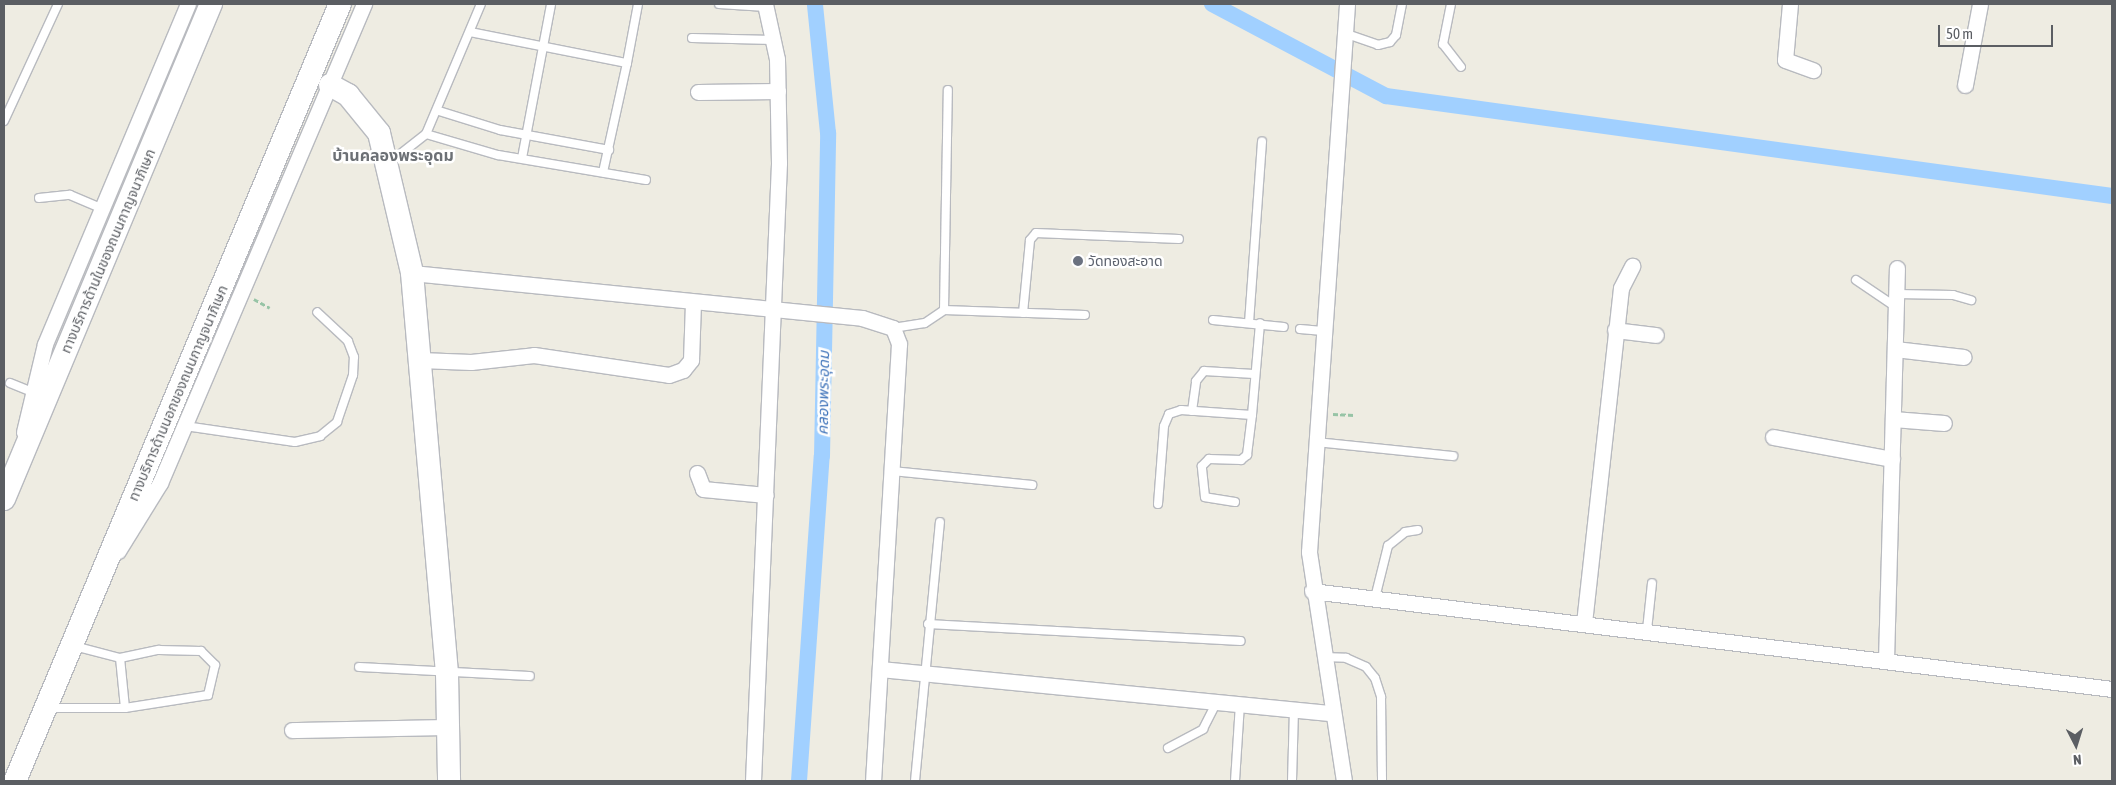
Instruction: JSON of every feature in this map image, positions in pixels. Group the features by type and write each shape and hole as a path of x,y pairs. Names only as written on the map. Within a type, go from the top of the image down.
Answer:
{"main road":[{"name":"ทางบริการด้านในของถนนกาญจนาภิเษก","path":"4,499 212,4"},
{"name":"ทางบริการด้านนอกของถนนกาญจนาภิเษก","path":"16,781 340,4"},
{"path":"330,85 369,116 389,163 412,273 451,727 449,781"}],"street":[{"path":"18,468 32,392 45,344 188,4"},
{"path":"102,574 151,500 185,426 364,4"},
{"path":"1344,781 1312,591 1309,552 1341,50 1346,4"},
{"path":"1790,4 1785,60 1813,70"},
{"path":"1965,85 1980,4"},
{"path":"753,781 776,310 778,91 773,40 766,5"},
{"path":"698,92 778,91"},
{"path":"1584,623 1615,330 1621,288 1632,266"},
{"path":"1886,660 1897,268"},
{"path":"412,273 862,318 893,328 899,344 873,781"},
{"path":"420,360 471,362 534,355 669,375 683,370 691,360 693,302"},
{"path":"1615,330 1656,335"},
{"path":"1895,349 1964,357"},
{"path":"1893,419 1944,423"},
{"path":"1773,437 1892,458"},
{"path":"697,473 703,489 766,495"},
{"path":"1312,591 1647,630 2112,689"},
{"path":"880,669 1332,713"},
{"path":"292,730 451,727"}],"lane":[{"path":"4,121 58,4"},
{"path":"389,163 426,134 438,110 481,4"},
{"path":"522,158 546,48 551,4"},
{"path":"604,172 638,4"},
{"path":"719,4 766,5"},
{"path":"1344,33 1378,45 1390,42 1396,35 1402,4"},
{"path":"1451,4 1443,44 1461,67"},
{"path":"470,32 627,63"},
{"path":"692,38 773,40"},
{"path":"944,310 948,90"},
{"path":"438,110 527,135 609,150"},
{"path":"426,134 522,158 646,180"},
{"path":"1249,322 1262,141"},
{"path":"38,198 70,195 101,208"},
{"path":"1023,313 1030,240 1036,233 1045,230 1179,239"},
{"path":"1856,280 1896,300 1953,295 1971,300"},
{"path":"893,328 925,324 944,310 1085,315"},
{"path":"185,426 295,442 320,436 337,422 354,375 354,356 348,341 317,312"},
{"path":"1213,320 1260,323 1284,327"},
{"path":"1235,502 1205,498 1202,466 1209,459 1241,460 1247,455 1260,323"},
{"path":"1300,329 1323,331"},
{"path":"1192,411 1196,381 1204,372 1254,374"},
{"path":"10,383 32,392"},
{"path":"1158,504 1164,426 1169,414 1192,411 1252,415"},
{"path":"1316,442 1453,456"},
{"path":"892,471 1032,485"},
{"path":"915,781 923,674 940,522"},
{"path":"1375,598 1388,546 1405,532 1418,530"},
{"path":"1647,630 1652,583"},
{"path":"928,624 1241,641"},
{"path":"46,708 125,708 208,695 215,665 201,651 158,650 120,658 72,645"},
{"path":"1323,657 1346,658 1366,667 1374,678 1380,698 1382,781"},
{"path":"120,658 125,708"},
{"path":"359,667 530,676"},
{"path":"1168,748 1203,729 1217,702"},
{"path":"1235,781 1240,704"},
{"path":"1292,781 1294,709"}],"path":[{"path":"1317,413 1354,415"}],"waterway":[{"name":"คลองพระอุดม","path":"799,781 822,456 828,133 815,4"},
{"path":"1212,4 1386,96 2112,196"}],"place":[{"name":"วัดทองสะอาด","path":"1078,261"}],"district":[{"name":"บ้านคลองพระอุดม","path":"393,155"}]}
